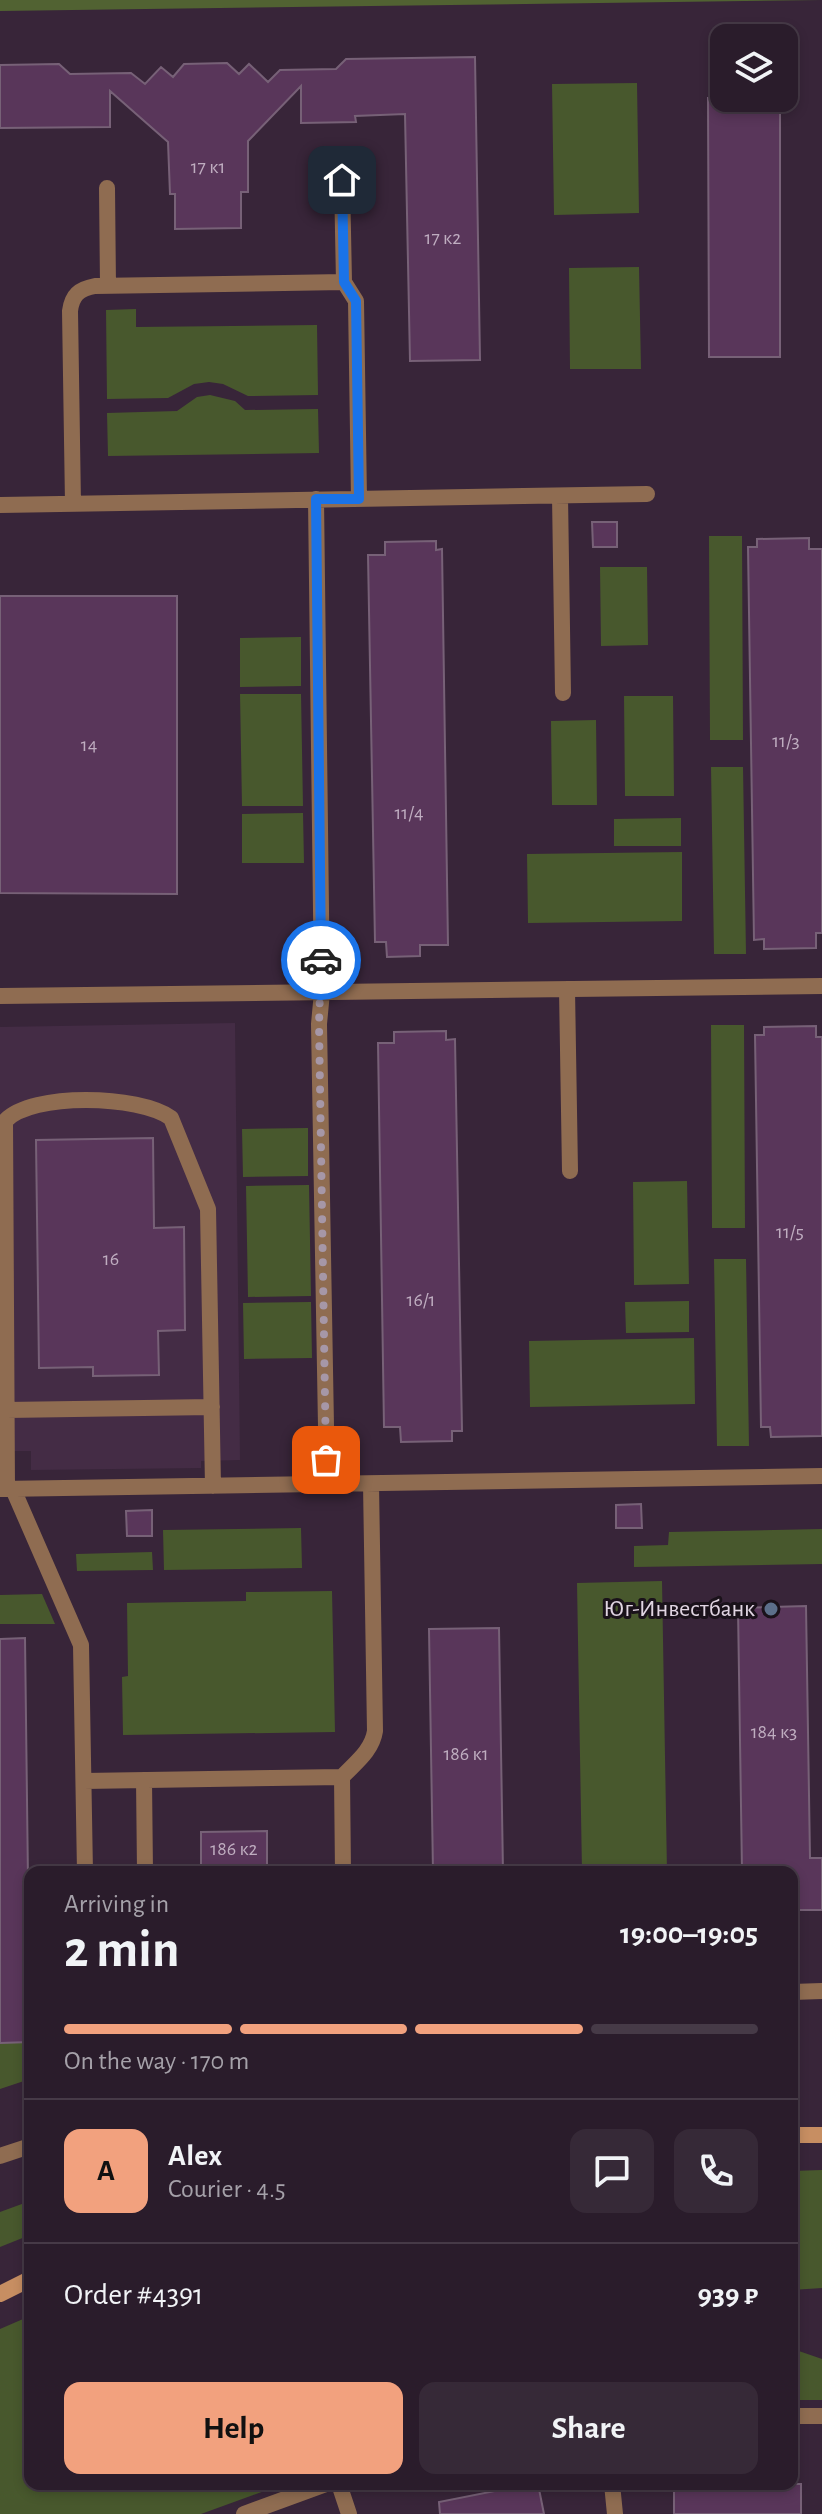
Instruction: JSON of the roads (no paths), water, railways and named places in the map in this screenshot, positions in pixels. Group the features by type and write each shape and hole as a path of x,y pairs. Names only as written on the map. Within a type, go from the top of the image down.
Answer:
{"street":[{"path":"342,180 344,282 356,301 359,499"},
{"path":"107,188 108,286"},
{"path":"73,504 70,311 72,298 81,289 344,282"},
{"path":"0,505 647,494"},
{"path":"560,496 563,693"},
{"path":"316,499 322,992 319,1024 327,1484"},
{"path":"0,996 822,986"},
{"path":"567,989 570,1171"},
{"path":"85,1866 81,1645 7,1489 5,1121 13,1112 95,1099 158,1109 171,1118 208,1209 213,1486"},
{"path":"6,1410 212,1407"},
{"path":"7,1489 822,1476"},
{"path":"343,1866 342,1777 368,1750 375,1731 371,1484"},
{"path":"84,1781 342,1777"},
{"path":"144,1780 145,1866"},
{"path":"798,1992 822,1991"},
{"path":"798,2135 822,2135"},
{"path":"0,2156 24,2148"},
{"path":"0,2294 24,2282"},
{"path":"798,2416 822,2416"},
{"path":"244,2514 310,2490"},
{"path":"341,2490 349,2514"},
{"path":"613,2490 615,2514"}],"place":[{"name":"Юг-Инвестбанк","path":"771,1609"}]}
